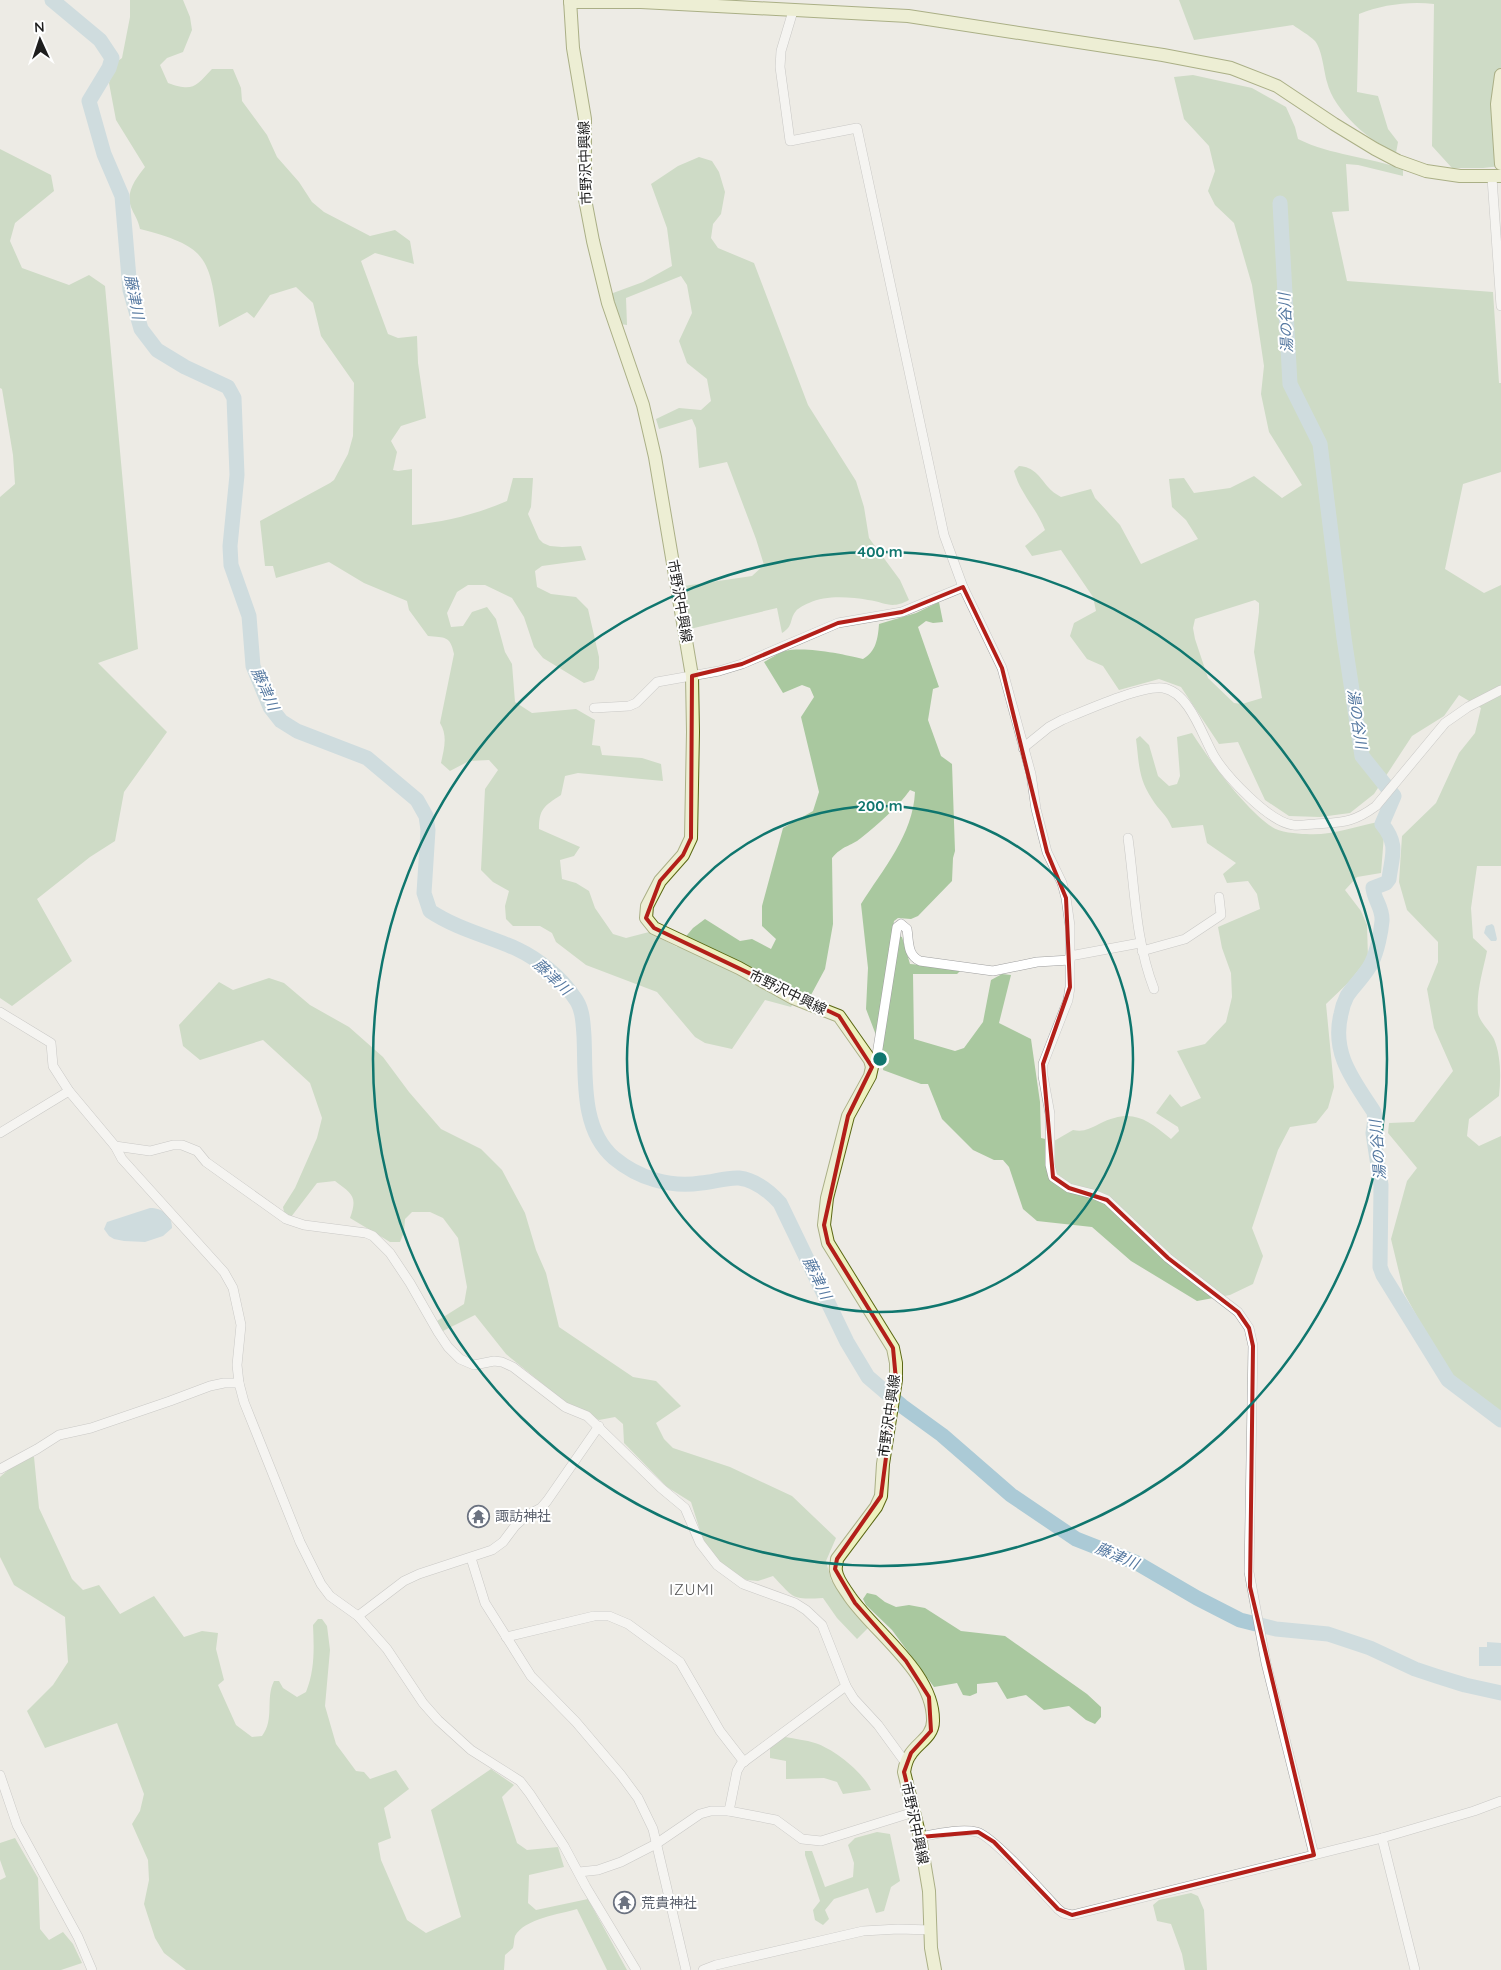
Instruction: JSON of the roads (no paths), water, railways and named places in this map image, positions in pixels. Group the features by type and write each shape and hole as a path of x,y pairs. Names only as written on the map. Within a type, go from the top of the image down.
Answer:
{"main road":[{"path":"570,1 797,7 908,16 1076,41 1231,68 1277,86 1334,124 1398,161 1426,171 1460,176 1496,177"},
{"name":"市野沢中興線","path":"570,1 573,48 585,119 586,207 608,303 643,405 655,457 692,676 693,732 690,838 683,855 660,881 647,906 646,918 654,928 739,968 793,998 839,1016 870,1060 872,1067 870,1076 848,1116 828,1198 824,1225 828,1243 894,1348 896,1380 880,1496 876,1507 837,1559 836,1570 839,1581 854,1603 906,1661 925,1686 929,1697 933,1723 931,1731 905,1762 904,1772 920,1837 929,1891 930,1948 935,1970"},
{"path":"1501,75 1497,104 1501,164"}],"street":[{"path":"797,7 783,43 780,67 790,141 857,128 944,535 963,587 1002,668 1031,774 1036,809 1047,852 1062,883 1066,898 1070,958 1068,1000 1043,1064 1043,1076 1050,1114 1050,1165 1053,1177 1069,1188 1093,1194 1107,1200 1168,1258 1238,1312 1249,1328 1253,1346 1250,1587 1314,1856"},
{"path":"1496,177 1501,306"},
{"path":"594,708 630,706 636,703 656,682 692,676 742,664 838,623 902,612 963,587"},
{"path":"1023,748 1049,727 1062,720 1146,688 1165,688 1186,702 1215,758 1230,776 1259,806 1277,820 1292,825 1346,822 1361,816 1376,806 1445,723 1468,707 1501,690"},
{"path":"1128,838 1141,947 1154,989"},
{"path":"872,1067 878,1055 895,935 897,927 901,924 907,929 910,952 914,958 993,970 1185,940 1222,915 1219,897"},
{"path":"0,1012 51,1043 53,1066 69,1091 114,1146 122,1159 224,1272 234,1288 241,1325 238,1365 239,1383 244,1402 265,1458 308,1560 321,1584 330,1596 358,1616 387,1649 423,1703 438,1720 471,1750 520,1781 542,1812 579,1872 636,1970"},
{"path":"0,1133 69,1091"},
{"path":"114,1146 150,1151 173,1145 190,1148 196,1151 206,1162 286,1218 304,1225 366,1233 373,1236 390,1254 410,1283 443,1340 460,1359 474,1365 494,1361 502,1362 513,1367 565,1407 587,1416 661,1488 685,1508 700,1543 717,1565 743,1584 795,1603 814,1617 824,1630 846,1686 854,1699 878,1725 905,1762"},
{"path":"0,1468 59,1435 90,1428 210,1386 224,1383 239,1383"},
{"path":"358,1616 404,1581 419,1574 492,1550 503,1542 515,1526 526,1516 541,1508 547,1501 599,1426"},
{"path":"471,1558 485,1603 531,1676 576,1722 638,1798 653,1829 686,1970"},
{"path":"506,1637 541,1627 568,1623 594,1616 609,1616 628,1624 680,1662 720,1730 744,1762"},
{"path":"729,1811 737,1771 744,1762 846,1686"},
{"path":"0,1775 17,1825 78,1938 92,1970"},
{"path":"920,1837 950,1832 978,1832 994,1842 1058,1909 1063,1913 1072,1915 1382,1838 1474,1811 1501,1801"},
{"path":"579,1872 598,1870 620,1862 656,1844 700,1814 719,1810 776,1820 802,1839 821,1841 914,1812"},
{"path":"1382,1838 1415,1970"},
{"path":"703,1970 716,1965 863,1931 931,1930"}],"water":[{"path":"1492,924 1496,941 1491,941 1484,933 1486,926"},
{"path":"150,1208 158,1209 165,1213 172,1223 172,1228 163,1236 145,1242 124,1241 109,1236 104,1229 107,1222"},
{"path":"1487,1642 1501,1643 1501,1666 1479,1666 1479,1647 1487,1647"}],"waterway":[{"name":"藤津川","path":"52,0 100,40 112,58 109,68 89,101 104,154 122,196 130,290 141,329 157,350 185,367 228,387 234,398 237,475 230,546 231,565 249,616 253,666 270,707 281,721 297,731 367,758 417,800 426,816 428,830 424,893 430,911 451,923 525,953 541,963 563,982 577,1001 582,1016 587,1101 595,1132 603,1146 614,1158 633,1171 666,1183 689,1184 739,1178 751,1181 767,1190 780,1203 847,1342 868,1377 902,1406 942,1435 1011,1495 1076,1539 1137,1563 1197,1598 1240,1620 1276,1629 1328,1634 1370,1648 1415,1669 1465,1685 1501,1693"},
{"name":"湯の谷川","path":"1280,203 1290,384 1320,444 1344,638 1362,756 1394,796 1382,824 1391,838 1393,850 1389,879 1386,883 1373,888 1382,916 1378,942 1370,967 1346,998 1339,1028 1339,1042 1346,1066 1374,1112 1373,1133 1381,1185 1380,1267 1383,1275 1448,1380 1501,1420"}],"place":[{"name":"諏訪神社","path":"479,1516"},
{"name":"荒貴神社","path":"625,1903"}],"district":[{"name":"IZUMI","path":"692,1590"}]}
